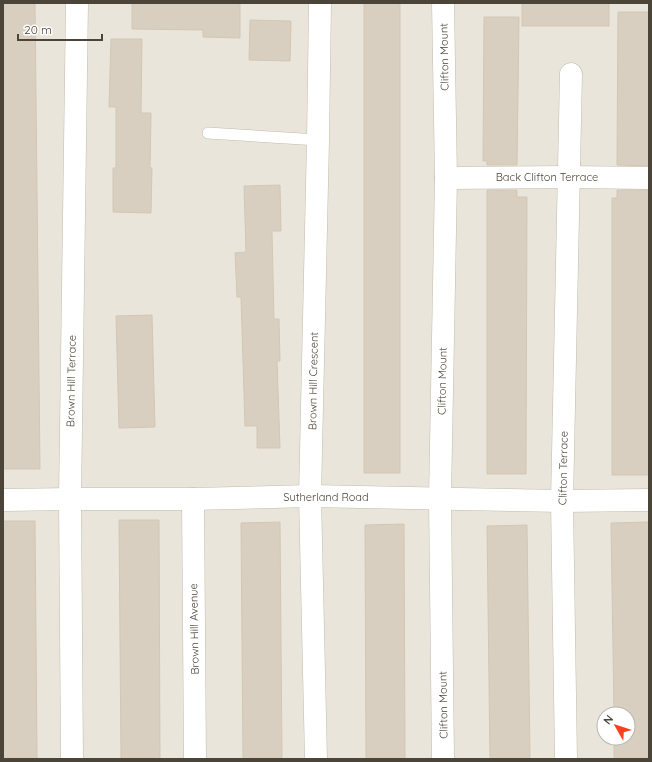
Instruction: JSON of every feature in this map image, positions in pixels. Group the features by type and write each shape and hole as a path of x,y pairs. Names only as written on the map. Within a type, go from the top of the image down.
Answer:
{"street":[{"name":"Brown Hill Terrace","path":"72,759 70,499 76,3"},
{"name":"Brown Hill Crescent","path":"316,759 310,496 320,3"},
{"name":"Clifton Mount","path":"443,3 446,178 440,498 443,759"},
{"name":"Clifton Terrace","path":"566,759 562,501 571,74"},
{"name":"Back Clifton Terrace","path":"446,178 649,178"},
{"name":"Sutherland Road","path":"3,500 193,499 310,496 562,501 649,500"},
{"name":"Brown Hill Avenue","path":"193,499 195,759"}],"lane":[{"path":"208,133 318,140"}],"shaded area":[{"path":"3,3 649,3 649,759 3,759"}],"building":[{"path":"3,3 35,3 40,469 3,469"},
{"path":"132,3 240,3 240,38 203,37 203,30 132,29"},
{"path":"364,3 400,3 400,473 364,473"},
{"path":"522,3 609,3 609,26 522,26"},
{"path":"618,12 649,12 649,166 617,165"},
{"path":"484,17 519,17 517,165 487,165 487,161 483,161"},
{"path":"250,20 291,21 290,61 249,60"},
{"path":"111,39 142,39 141,113 151,113 151,213 113,212 113,168 116,168 116,107 109,107"},
{"path":"280,185 281,231 272,231 274,319 279,319 280,361 277,361 280,448 257,448 257,426 245,426 241,297 237,297 235,253 246,252 244,186"},
{"path":"487,190 517,190 517,197 527,197 526,474 487,474"},
{"path":"617,190 649,190 649,475 612,475 612,198 617,198"},
{"path":"152,315 155,427 119,428 116,316"},
{"path":"119,520 159,520 160,759 121,759"},
{"path":"3,521 35,521 37,759 3,759"},
{"path":"280,522 282,759 243,759 241,523"},
{"path":"649,522 649,759 614,759 614,746 636,746 636,706 614,706 611,523"},
{"path":"404,524 405,759 366,759 365,525"},
{"path":"527,525 530,759 490,759 487,526"}]}
